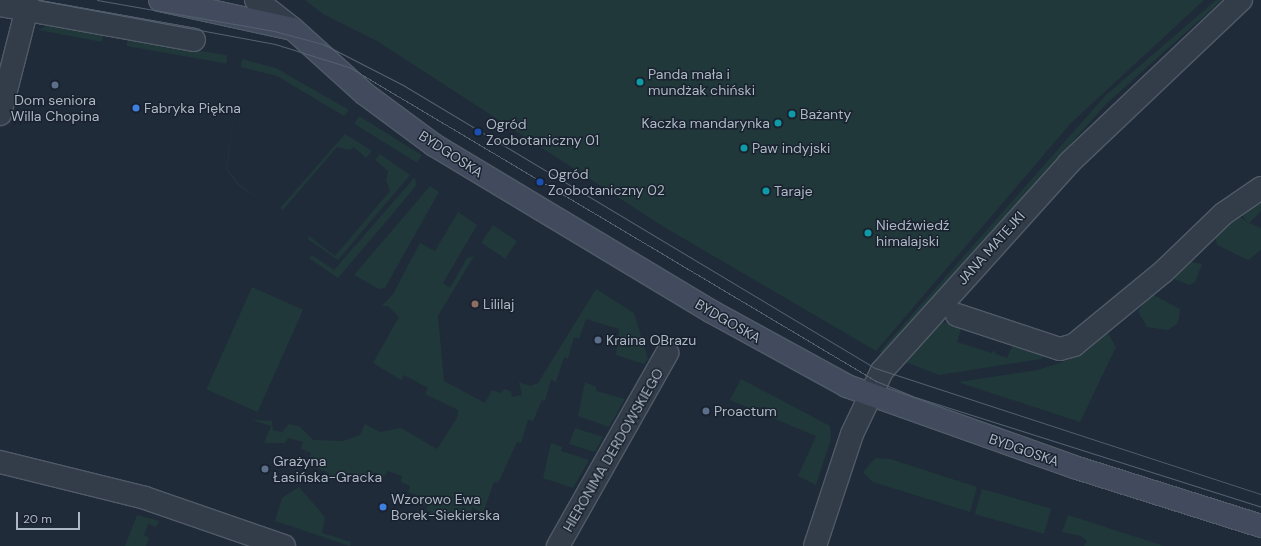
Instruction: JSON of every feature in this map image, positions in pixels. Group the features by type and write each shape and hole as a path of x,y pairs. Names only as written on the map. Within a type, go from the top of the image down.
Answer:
{"street":[{"path":"160,0 293,29"},
{"name":"BYDGOSKA","path":"256,0 293,29 365,94 434,145 712,312 868,396 1074,467 1261,526"},
{"name":"JANA MATEJKI","path":"815,546 868,396 882,371 934,310 1069,162 1241,0"},
{"path":"0,5 28,5 194,40"},
{"path":"0,114 28,5"},
{"path":"957,315 1060,349 1074,345 1163,272 1223,214 1261,188"},
{"name":"HIERONIMA DERDOWSKIEGO","path":"558,546 667,354"},
{"path":"0,462 145,498 284,546"}],"green space":[{"path":"305,0 1204,0 1071,123 876,351 664,227 377,41 323,14"},
{"path":"1216,0 1222,0 1107,103 883,354 880,351 1106,95"},
{"path":"52,24 104,33 102,42 38,30"},
{"path":"128,38 227,56 226,63 127,46"},
{"path":"242,59 276,68 349,110 344,116 277,76 241,67"},
{"path":"235,109 227,169 240,185 262,201 239,186 226,169"},
{"path":"359,116 422,155 417,163 354,124"},
{"path":"345,134 372,151 366,158 354,147 350,150 337,147 283,210 280,208"},
{"path":"380,154 410,175 338,260 308,239 309,236 335,256 390,191 386,180 388,171 375,160"},
{"path":"415,177 416,185 338,278 309,258 312,255 334,270"},
{"path":"430,186 439,192 385,288 379,289 354,275"},
{"path":"1261,198 1261,211 1249,223 1261,228 1261,250 1248,260 1217,245 1215,234 1236,214 1248,223 1239,211"},
{"path":"458,212 477,225 443,283 450,288 467,258 474,256 438,316 444,381 485,403 492,390 501,393 504,389 511,391 512,397 522,395 519,382 530,386 538,383 596,289 634,313 648,359 644,364 616,355 619,329 586,319 579,339 574,337 568,359 564,357 556,382 551,380 545,401 542,400 533,421 528,420 521,443 517,442 498,483 494,482 483,513 472,507 470,515 459,511 457,517 449,512 445,521 426,514 428,506 418,503 419,496 408,492 410,486 401,482 402,476 388,471 384,477 373,473 371,479 361,476 358,482 349,478 347,483 327,478 329,473 317,468 320,461 309,458 311,453 301,449 303,442 288,438 285,443 264,443 271,426 252,420 272,421 273,430 282,432 289,424 299,426 313,440 343,441 360,435 365,424 380,432 401,428 437,449 457,418 458,410 425,394 428,388 404,375 401,380 373,363 399,317 388,306 382,306 393,294 420,243 435,251"},
{"path":"493,225 517,241 505,259 481,242"},
{"path":"1191,262 1202,264 1195,282 1190,285 1171,278"},
{"path":"252,287 303,310 258,412 206,389"},
{"path":"1150,293 1180,309 1178,323 1168,330 1147,327 1138,312"},
{"path":"936,321 962,325 957,342 992,353 994,350 996,354 1007,358 1013,344 1051,353 1041,359 939,375 903,361"},
{"path":"1107,332 1116,347 1080,422 958,382 1038,370 1063,362"},
{"path":"741,379 830,426 831,439 816,485 798,476 816,436 730,400"},
{"path":"585,382 596,387 596,391 625,399 609,427 578,416"},
{"path":"575,428 603,437 595,452 569,444"},
{"path":"551,443 562,447 561,451 589,460 573,488 543,478"},
{"path":"875,458 890,459 977,487 970,512 873,482 863,472"},
{"path":"299,487 325,517 322,533 351,542 350,546 275,521 282,498"},
{"path":"982,489 1051,509 1044,534 975,514"},
{"path":"137,515 159,521 156,527 148,524 144,535 149,538 146,546 125,546"},
{"path":"1068,515 1164,546 1084,546 1087,541 1081,536 1062,532"}],"tram line":[{"path":"38,0 275,44 349,67 876,381 915,397 1261,507"},
{"path":"97,0 274,31 323,44 403,85 875,368 1261,494"}],"place":[{"name":"Panda mała i mundżak chiński","path":"640,82"},
{"name":"Dom seniora Willa Chopina","path":"55,85"},
{"name":"Fabryka Piękna","path":"136,108"},
{"name":"Bażanty","path":"792,114"},
{"name":"Kaczka mandarynka","path":"778,123"},
{"name":"Ogród Zoobotaniczny 01","path":"478,132"},
{"name":"Paw indyjski","path":"744,148"},
{"name":"Ogród Zoobotaniczny 02","path":"540,182"},
{"name":"Taraje","path":"766,191"},
{"name":"Niedźwiedź himalajski","path":"868,233"},
{"name":"Lililaj","path":"475,304"},
{"name":"Kraina OBrazu","path":"598,340"},
{"name":"Proactum","path":"706,411"},
{"name":"Grażyna Łasińska-Gracka","path":"265,469"},
{"name":"Wzorowo Ewa Borek-Siekierska","path":"383,507"}]}
